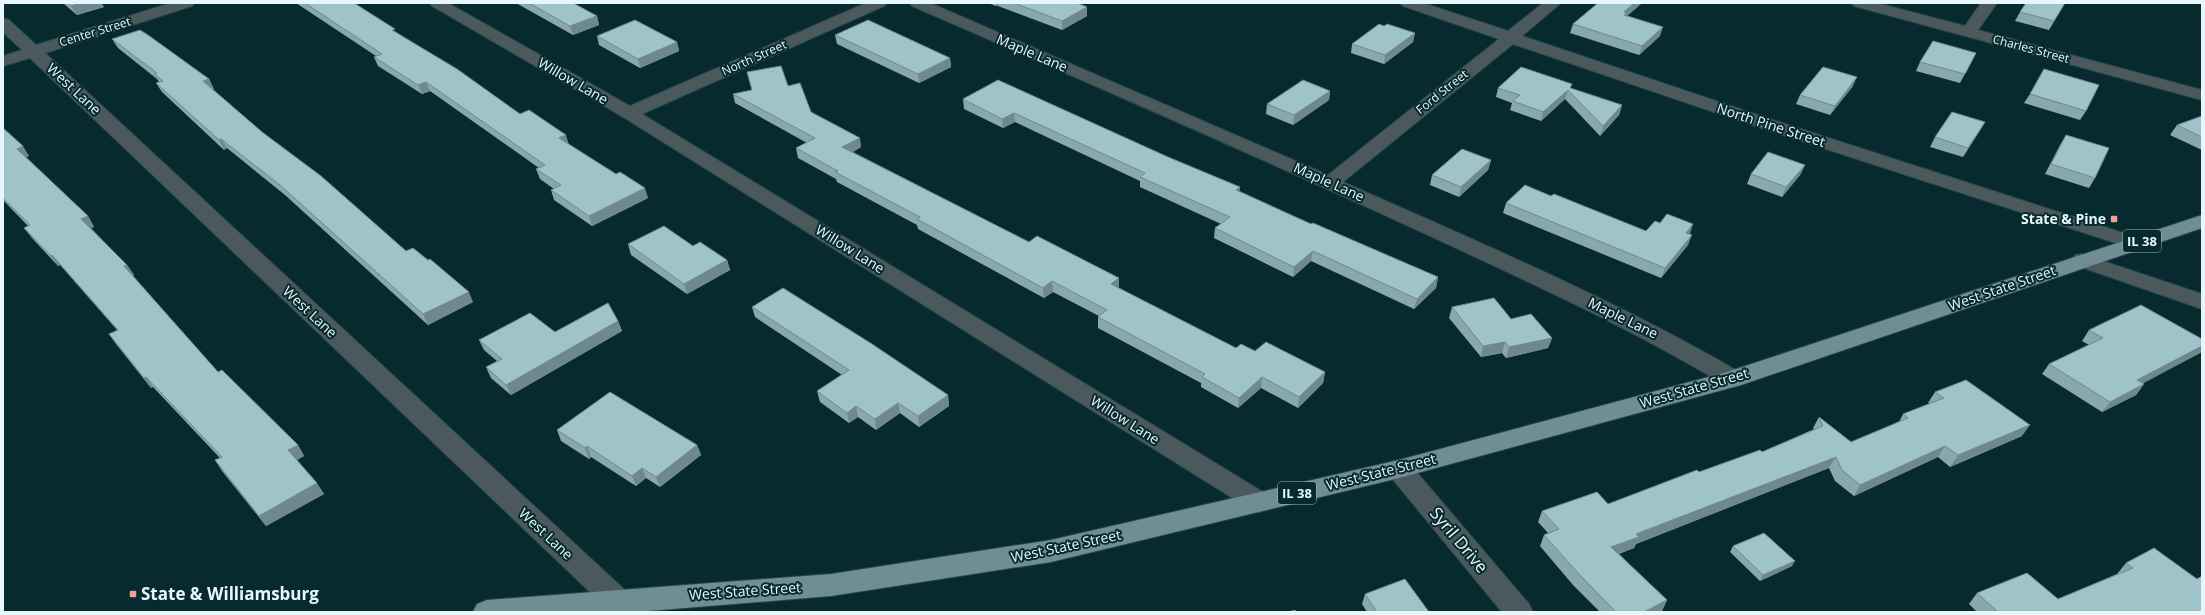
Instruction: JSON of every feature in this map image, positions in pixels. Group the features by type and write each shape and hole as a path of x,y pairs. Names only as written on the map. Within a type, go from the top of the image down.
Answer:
{"main road":[{"name":"West State Street","path":"487,612 623,606 839,584 1051,551 1399,469 1733,378 2202,221"}],"street":[{"name":"Center Street","path":"3,61 187,3"},
{"name":"Willow Lane","path":"437,3 629,113 1259,502"},
{"name":"North Street","path":"629,113 879,3"},
{"name":"Maple Lane","path":"917,3 1331,182 1625,318 1682,348 1733,378"},
{"name":"North Pine Street","path":"1408,3 1511,36 1767,124 2135,243"},
{"name":"Ford Street","path":"1331,182 1553,3"},
{"name":"Charles Street","path":"1859,3 2202,95"},
{"path":"1969,32 1989,3"},
{"name":"West Lane","path":"3,23 623,606"},
{"path":"2082,260 2202,302"},
{"name":"Syril Drive","path":"1399,469 1519,612"}],"building":[{"path":"68,3 81,3 71,6"},
{"path":"305,3 354,3 395,29 392,30 457,69 520,114 529,110 566,135 559,138 616,174 620,172 645,188 589,216 551,190 561,185 536,169 545,165 426,82 418,85 374,57 382,54"},
{"path":"529,3 573,3 597,16 570,26"},
{"path":"1014,3 1077,3 1087,7 1062,21"},
{"path":"1598,3 1634,3 1624,12 1627,13 1624,15 1663,27 1642,46 1573,24"},
{"path":"2026,3 2065,3 2054,21 2020,12"},
{"path":"635,20 677,42 638,59 597,36"},
{"path":"868,20 950,58 918,74 835,35"},
{"path":"1379,24 1384,26 1387,24 1415,33 1385,55 1352,44"},
{"path":"140,30 209,79 203,81 262,132 321,176 406,251 413,248 428,260 430,259 469,292 423,314 280,185 221,139 219,140 156,83 163,81 154,74 157,73 112,39"},
{"path":"1933,41 1976,53 1965,74 1920,62"},
{"path":"781,66 788,86 800,83 811,112 860,138 842,147 1029,242 1037,236 1119,278 1111,284 1236,348 1241,344 1255,351 1266,342 1325,372 1299,397 1262,377 1239,398 1202,377 1205,374 1098,317 1107,310 1052,281 1043,288 917,219 920,217 835,172 838,171 796,148 815,138 733,94 752,90 747,72"},
{"path":"1521,67 1572,84 1570,88 1622,105 1603,126 1568,90 1543,112 1513,101 1520,95 1498,88"},
{"path":"1823,67 1857,77 1835,106 1800,95"},
{"path":"2044,69 2099,85 2086,111 2030,94"},
{"path":"998,80 1168,157 1240,187 1236,190 1311,224 1313,223 1438,277 1417,299 1313,251 1294,267 1215,228 1230,217 1140,177 1145,173 1014,113 1002,119 963,99"},
{"path":"1303,80 1330,91 1294,115 1267,104"},
{"path":"1952,112 1985,122 1968,148 1935,137"},
{"path":"2202,116 2202,137 2177,125"},
{"path":"3,128 23,146 17,149 88,216 81,219 127,265 124,266 218,372 222,370 298,445 288,450 317,483 259,516 215,460 222,457 146,377 144,378 109,334 118,330 52,255 51,256 24,228 30,225 3,198"},
{"path":"2066,135 2109,148 2095,178 2051,164"},
{"path":"1462,149 1491,160 1461,187 1432,175"},
{"path":"1768,152 1805,165 1786,187 1751,174"},
{"path":"1525,185 1551,196 1554,194 1646,231 1655,221 1660,223 1667,214 1693,224 1686,233 1692,235 1665,268 1506,203"},
{"path":"664,226 693,246 700,242 727,260 684,284 628,244"},
{"path":"783,288 872,344 948,395 918,416 898,403 875,419 856,406 847,413 817,391 849,370 752,307"},
{"path":"1494,298 1511,319 1531,314 1552,338 1509,347 1505,342 1483,346 1452,307"},
{"path":"608,303 618,321 506,385 486,367 502,359 479,340 530,313 555,332"},
{"path":"2141,305 2202,339 2202,346 2137,380 2144,384 2110,402 2049,364 2103,338 2089,330"},
{"path":"1966,380 2030,425 1958,455 1945,446 1860,485 1842,470 1836,457 1636,534 1639,537 1611,547 1667,600 1644,612 1616,612 1544,535 1559,529 1542,511 1597,492 1608,504 1697,470 1699,472 1760,450 1762,452 1823,426 1819,417 1851,442 1908,418 1903,414 1944,398 1935,392"},
{"path":"610,392 697,445 656,477 642,468 632,476 587,446 585,448 557,430"},
{"path":"1764,533 1795,561 1763,575 1733,546"},
{"path":"2154,548 2197,579 2202,576 2202,612 1998,612 1977,593 2027,573 2058,599 2133,568 2126,563"},
{"path":"1405,579 1429,612 1377,612 1365,594"}],"place":[{"name":"State & Pine","path":"2114,219"},
{"name":"State & Williamsburg","path":"133,594"}]}
